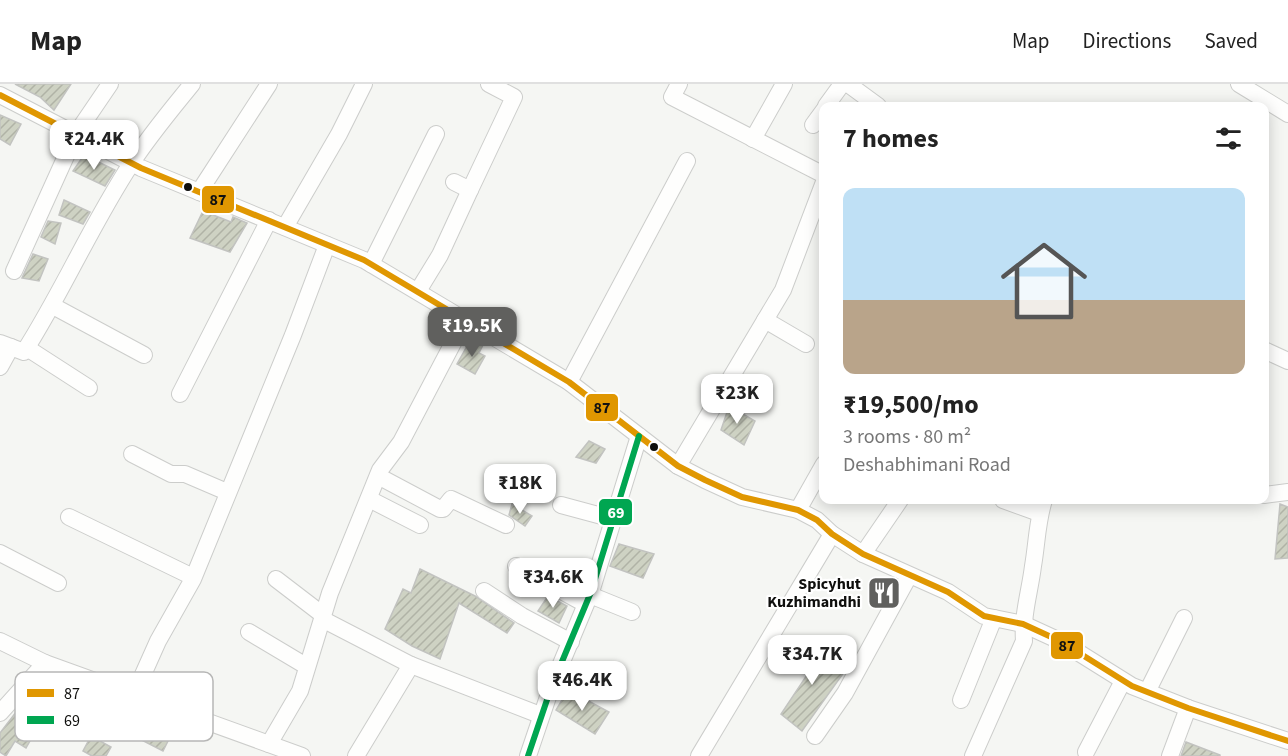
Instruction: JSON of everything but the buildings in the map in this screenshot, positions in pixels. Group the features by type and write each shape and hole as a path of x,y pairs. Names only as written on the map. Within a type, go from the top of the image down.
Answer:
{"street":[{"path":"14,272 76,134 110,84"},
{"path":"0,367 12,346 53,306 76,259 131,163 192,84"},
{"path":"199,192 269,84"},
{"path":"180,394 277,223 339,134 364,84"},
{"path":"418,291 440,255 514,97 489,84"},
{"path":"679,84 672,97 819,172"},
{"path":"753,139 784,84"},
{"path":"829,102 842,84"},
{"path":"848,84 873,102"},
{"path":"1239,84 1268,102"},
{"path":"0,95 131,163 371,264 418,291 464,322 569,382 678,466 742,497 798,510 817,520 832,534 863,554 948,592 984,616 1023,624 1060,641 1123,681 1188,708 1288,741"},
{"path":"1269,102 1288,114"},
{"path":"813,125 819,117"},
{"path":"371,264 436,134"},
{"path":"569,382 687,161"},
{"path":"454,182 470,190"},
{"path":"678,466 783,290 819,195"},
{"path":"144,672 158,641 194,577 226,492 289,345 327,244"},
{"path":"53,306 144,355"},
{"path":"765,320 806,344"},
{"path":"269,744 300,691 322,617 378,477 402,442 464,322"},
{"path":"12,346 89,388"},
{"path":"1269,352 1288,361"},
{"path":"530,755 540,715 589,598 639,436"},
{"path":"132,454 171,474 184,474 226,492"},
{"path":"798,510 819,473"},
{"path":"378,477 440,509 443,509 451,499 506,525"},
{"path":"1269,494 1288,492"},
{"path":"369,499 420,525"},
{"path":"863,554 897,504"},
{"path":"561,505 614,519"},
{"path":"973,756 1024,641 1023,624 1041,506"},
{"path":"69,517 194,577"},
{"path":"699,756 832,534"},
{"path":"0,553 58,583"},
{"path":"516,566 580,601 589,598 632,612"},
{"path":"815,736 845,693 909,576"},
{"path":"276,579 322,617 411,665 540,715"},
{"path":"484,591 522,616 571,642"},
{"path":"961,700 994,618"},
{"path":"1148,692 1185,618"},
{"path":"249,632 306,666"},
{"path":"0,641 68,672"},
{"path":"37,672 45,663"},
{"path":"356,756 411,665"},
{"path":"1086,752 1123,681"},
{"path":"0,713 15,696"},
{"path":"1170,756 1188,708"},
{"path":"213,725 302,756"}],"transit line":[{"name":"87","path":"0,95 141,168 364,260 569,382 678,466 705,480 742,497 798,510 817,520 832,534 863,554 948,592 984,616 1023,624 1060,641 1132,686 1188,708 1288,741"},
{"name":"69","path":"528,756 551,688 591,592 639,436"}],"place":[{"name":"Spicyhut Kuzhimandhi","path":"884,593"}]}
